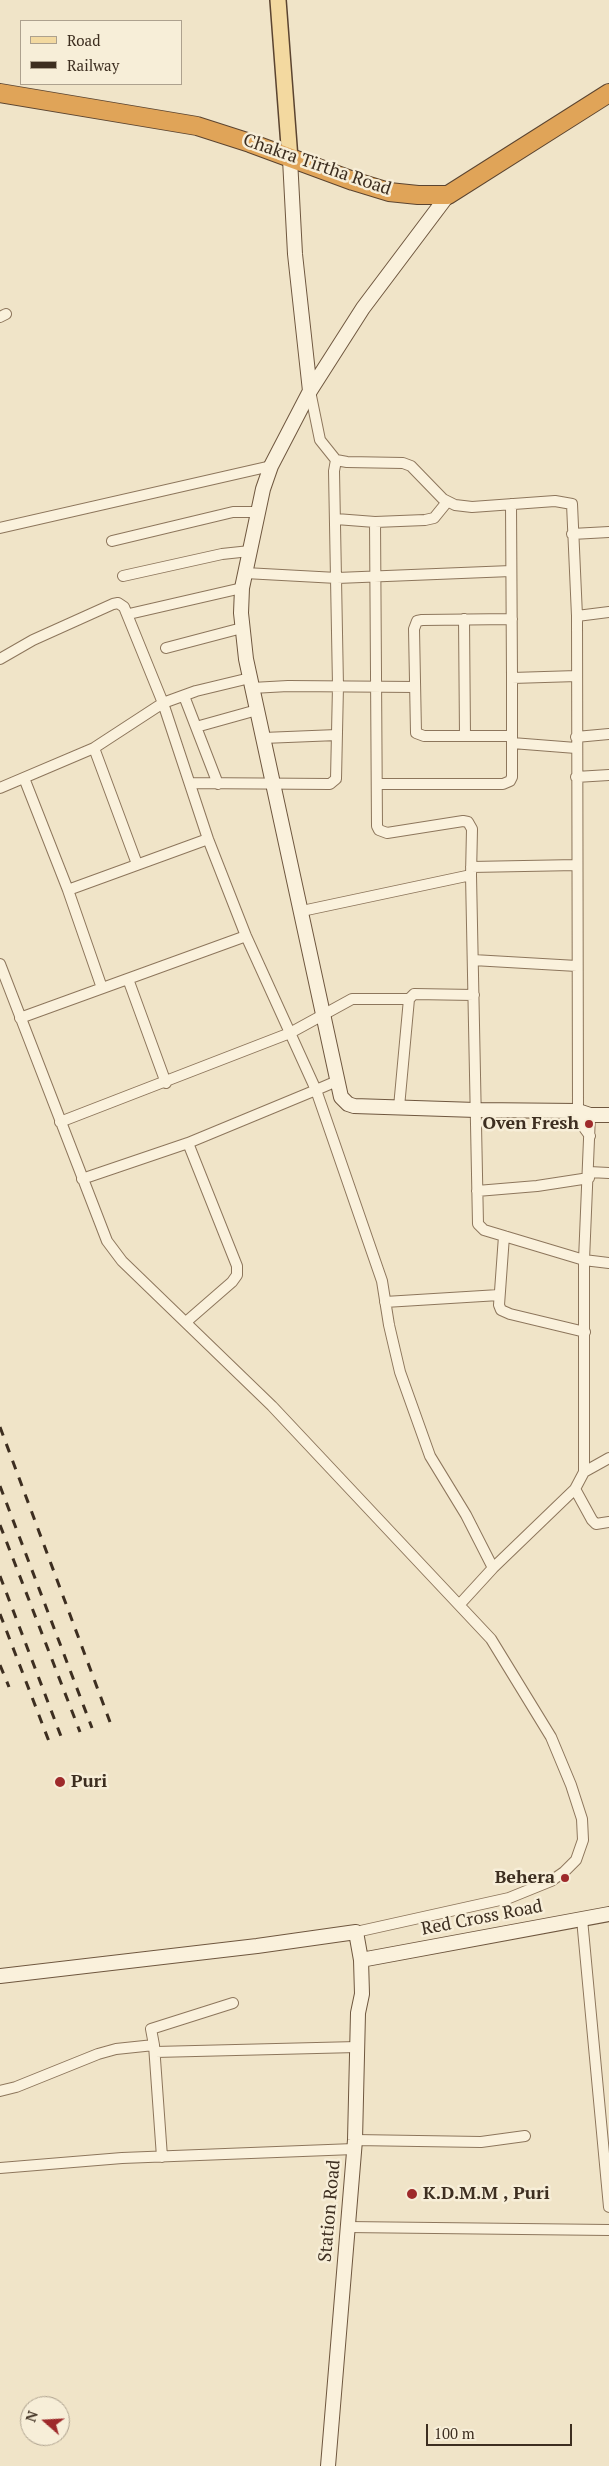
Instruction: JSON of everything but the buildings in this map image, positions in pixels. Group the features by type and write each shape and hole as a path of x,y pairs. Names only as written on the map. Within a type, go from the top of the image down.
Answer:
{"highway":[{"name":"Chakra Tirtha Road","path":"0,93 197,126 250,142 290,159 389,192 418,195 448,195"},
{"path":"448,195 609,93"}],"main road":[{"path":"278,0 295,254 310,392"},
{"path":"448,195 363,308 310,392 271,466 258,512 242,588 242,628 251,683 341,1097 348,1104 476,1110 580,1112 609,1115"},
{"name":"Red Cross Road","path":"362,1960 609,1914"},
{"path":"0,1976 257,1946 356,1932"},
{"name":"Station Road","path":"328,2466 352,2227 357,2143 357,2047 358,2014 362,1994 362,1960 356,1932"},
{"path":"357,2143 367,2015 362,1994"},
{"path":"336,2466 352,2227"}],"street":[{"path":"310,392 320,440 336,460 347,462 403,463 411,466 448,502 472,507 556,501 572,504 577,616 576,777 580,1112 590,1136 584,1260 584,1472 575,1489 493,1568 460,1604"},
{"path":"190,783 334,783 337,774 338,686 334,471 336,460"},
{"path":"0,528 271,466"},
{"path":"336,519 375,522 426,520 434,518 448,502"},
{"path":"378,784 507,783 512,777 510,504"},
{"path":"112,541 233,512 258,512"},
{"path":"375,522 379,830 387,833 463,820 468,822 472,829 471,871 478,1224 484,1230 584,1260 609,1263"},
{"path":"572,534 609,532"},
{"path":"124,576 222,554 250,551"},
{"path":"245,573 336,578 511,571"},
{"path":"129,614 242,588"},
{"path":"0,659 33,640 113,604 122,605 129,614 163,703 208,839 246,936 316,1090 382,1281 400,1372 430,1456 466,1515 493,1568"},
{"path":"577,616 609,612"},
{"path":"464,619 466,736"},
{"path":"512,619 417,621 414,629 416,733 424,736 466,736 576,748"},
{"path":"166,648 242,628"},
{"path":"512,678 577,676"},
{"path":"0,788 94,748 163,703 184,696 251,683 414,687"},
{"path":"184,696 218,784"},
{"path":"196,727 257,710"},
{"path":"576,737 609,734"},
{"path":"263,738 337,735"},
{"path":"94,748 137,864"},
{"path":"576,777 609,775"},
{"path":"24,778 68,890 102,988"},
{"path":"68,890 208,839"},
{"path":"302,911 471,871 577,865"},
{"path":"20,1018 246,936"},
{"path":"473,960 578,966"},
{"path":"0,964 107,1241 122,1261 272,1406 491,1639 550,1737 571,1784 582,1819 583,1840 576,1860 551,1881 509,1898 356,1932"},
{"path":"128,979 166,1083"},
{"path":"60,1122 166,1083 290,1033 352,999 408,999 414,994 474,995"},
{"path":"399,1107 408,999"},
{"path":"82,1179 188,1143 337,1081"},
{"path":"580,1112 590,1136"},
{"path":"186,1322 232,1282 237,1275 237,1266 188,1143"},
{"path":"477,1191 537,1186 589,1175 609,1173"},
{"path":"504,1236 499,1305 505,1312 585,1332"},
{"path":"385,1302 500,1295"},
{"path":"584,1472 609,1458"},
{"path":"575,1489 596,1524 609,1522"},
{"path":"582,1919 609,2207"},
{"path":"162,2157 155,2049 151,2029 232,2003"},
{"path":"0,2091 16,2087 98,2054 116,2049 357,2047"},
{"path":"0,2168 357,2143 481,2142 525,2136"},
{"path":"352,2227 609,2230"}],"railway":[{"path":"0,1427 110,1722"},
{"path":"0,1486 92,1728"},
{"path":"0,1525 80,1732"},
{"path":"0,1576 62,1739"},
{"path":"0,1614 50,1744"},
{"path":"0,1665 9,1687"}],"place":[{"name":"Oven Fresh","path":"589,1124"},
{"name":"Puri","path":"60,1782"},
{"name":"Behera","path":"565,1878"},
{"name":"K.D.M.M , Puri","path":"412,2194"}]}
